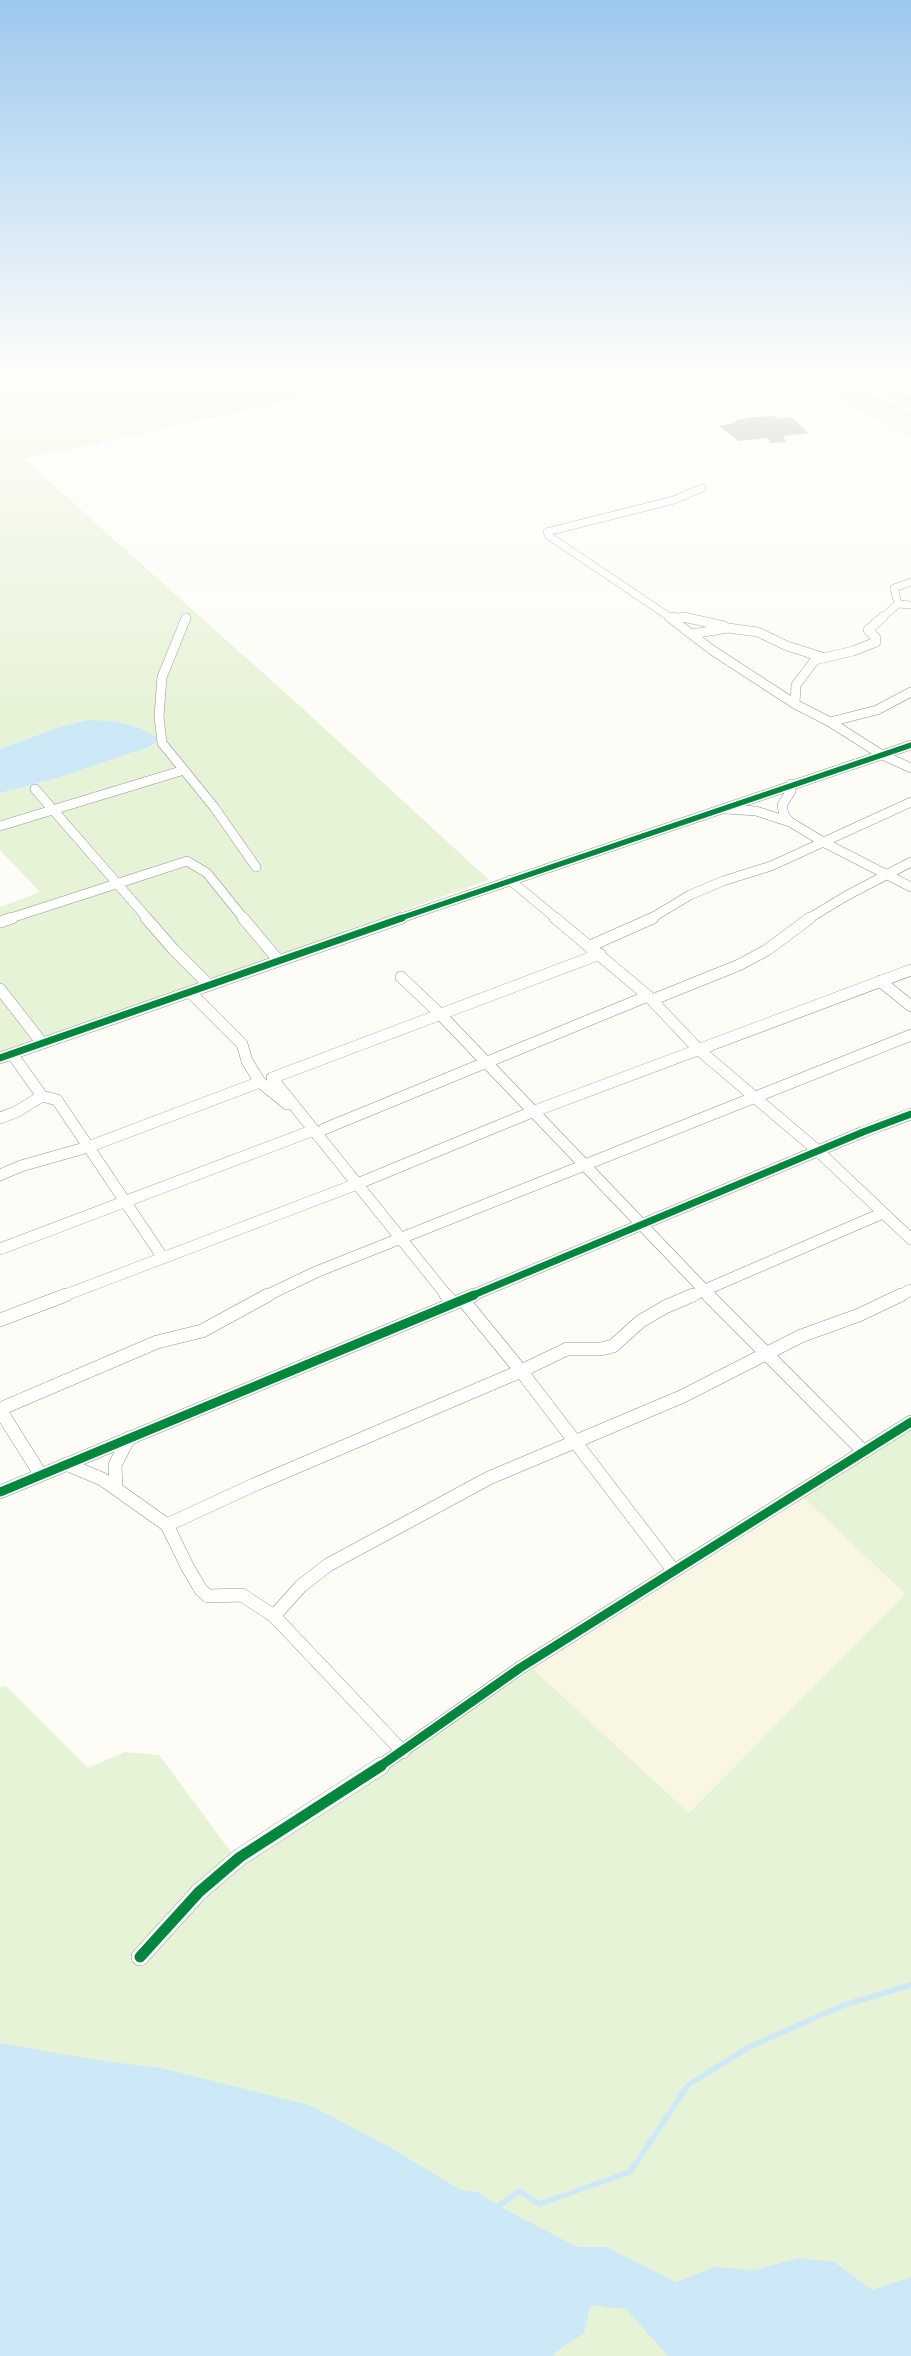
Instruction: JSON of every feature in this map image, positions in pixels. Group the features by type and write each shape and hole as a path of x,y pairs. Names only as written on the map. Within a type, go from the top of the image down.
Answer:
{"street":[{"path":"702,488 674,500 547,532 548,536 668,616 712,650 795,704 830,722 882,755 911,768"},
{"path":"898,604 894,588 911,582"},
{"path":"795,704 795,685 813,666 815,660 853,651 876,642 876,638 868,630 898,604 911,605"},
{"path":"668,616 683,617 728,628 758,632 793,648 822,657"},
{"path":"186,618 162,677 159,716 162,743 214,808 256,867"},
{"path":"692,634 728,628"},
{"path":"830,722 877,710 911,692"},
{"path":"0,1058 510,880 911,745"},
{"path":"0,826 184,770"},
{"path":"790,822 784,815 782,805 791,790 791,784"},
{"path":"35,789 174,950 209,984"},
{"path":"590,946 653,918 690,895 723,881 771,866 825,843 911,802"},
{"path":"719,809 756,811 790,822 825,843 911,887"},
{"path":"0,922 187,861 208,873 228,901 279,961"},
{"path":"0,1249 124,1200 319,1130 485,1062 738,965 767,950 808,919 911,862"},
{"path":"510,880 650,998 698,1049 818,1150 911,1238"},
{"path":"600,954 272,1078 401,1240 521,1371 674,1571"},
{"path":"0,1320 356,1184 532,1112 911,970"},
{"path":"401,977 440,1014 766,1355 863,1451"},
{"path":"880,981 911,1006"},
{"path":"0,989 42,1043"},
{"path":"190,992 242,1044 247,1061 260,1082 319,1130 324,1152 356,1184"},
{"path":"41,1475 0,1410 157,1342 202,1332 249,1304 316,1272 401,1240 583,1165 911,1035"},
{"path":"12,1054 42,1096 57,1100 163,1258"},
{"path":"0,1175 21,1166 88,1148 260,1082"},
{"path":"0,1118 16,1112 42,1096"},
{"path":"0,1492 818,1150 911,1114"},
{"path":"166,1525 256,1484 521,1371 567,1349 613,1346 641,1321 665,1307 883,1213"},
{"path":"274,1616 301,1586 328,1565 489,1478 681,1397 800,1336 859,1315 911,1290"},
{"path":"140,1957 198,1892 240,1857 403,1752 520,1668 911,1422"},
{"path":"116,1489 115,1465 128,1438"},
{"path":"66,1464 102,1479 166,1525 201,1590 208,1596 242,1595 274,1616 403,1752"}],"shaded area":[{"path":"803,1497 905,1594 689,1813 533,1669 788,1509"}],"green space":[{"path":"0,487 55,487 301,707 489,880 0,1055 0,907 40,892 0,850 0,793 54,779 146,748 54,729 0,749"},
{"path":"911,1428 911,2356 0,2356 0,1687 6,1686 88,1768 124,1752 159,1755 240,1864 533,1669 689,1813 905,1594 803,1497"}],"water":[{"path":"88,720 126,724 144,730 160,741 146,748 54,779 0,793 0,749 54,729"},
{"path":"0,2043 103,2061 161,2068 309,2105 386,2145 461,2190 478,2192 499,2206 577,2247 607,2247 676,2282 714,2267 755,2270 799,2258 834,2262 872,2290 911,2277 911,2356 668,2356 626,2309 590,2305 584,2333 552,2356 0,2356"}],"waterway":[{"path":"499,2206 519,2191 539,2204 630,2172 688,2085 749,2047 844,2005 911,1985"}],"cycle path":[{"path":"0,1058 494,886 911,745"},
{"path":"0,1492 863,1132 911,1114"},
{"path":"140,1957 199,1892 240,1857 403,1752 520,1668 911,1422"}]}
